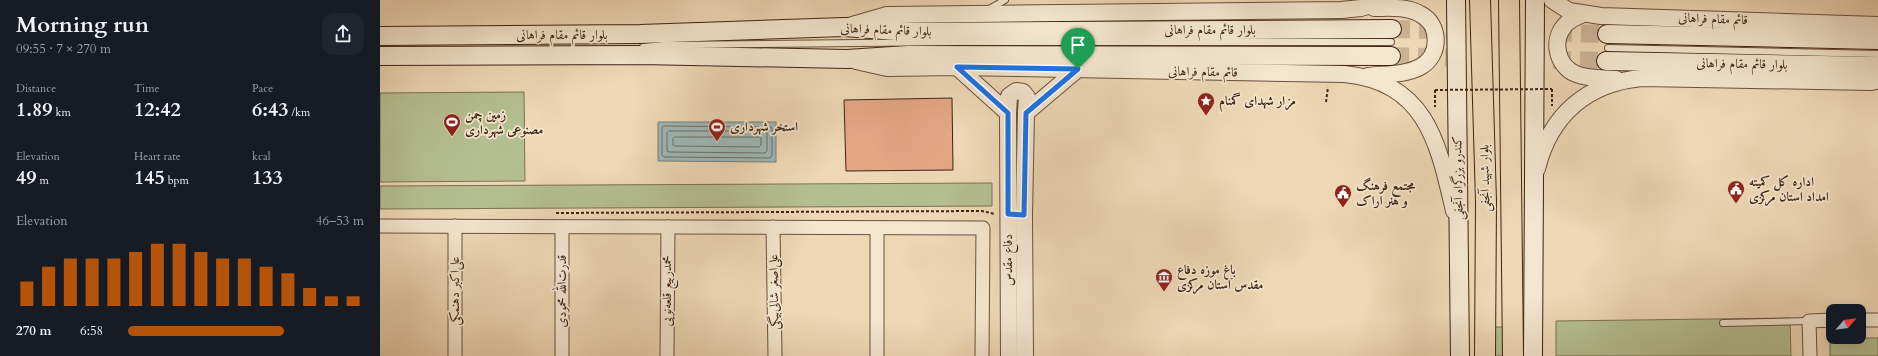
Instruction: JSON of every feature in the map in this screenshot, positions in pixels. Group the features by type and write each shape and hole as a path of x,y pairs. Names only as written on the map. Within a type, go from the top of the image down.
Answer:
{"main road":[{"name":"کندرو بزرگراه آنجفی","path":"1456,0 1460,356"},
{"name":"بلوار شهید آنجفی","path":"1480,0 1486,201 1485,356"},
{"name":"بلوار شهید آنجفی","path":"1509,0 1513,356"},
{"path":"1533,356 1535,0"},
{"name":"بلوار قائم مقام فراهانی","path":"380,36 640,34 844,27 910,32 1391,42"},
{"name":"بلوار قائم مقام فراهانی","path":"1607,48 1878,40"},
{"name":"بلوار قائم مقام فراهانی","path":"380,56 641,55 847,59 908,55 1391,42"},
{"name":"بلوار قائم مقام فراهانی","path":"1607,48 1878,66"}],"street":[{"path":"1360,8 1387,0"},
{"name":"قائم مقام فراهانی","path":"1552,0 1561,7 1583,14 1878,25"},
{"path":"844,27 887,15 1341,10 1360,8 1396,8 1420,14 1433,28 1436,40 1433,53 1430,59 1419,67 1396,73 1365,76"},
{"path":"1583,14 1566,24 1559,34 1557,47 1558,54 1565,66 1576,74 1582,76 1629,79 1667,77 1872,82 1878,80"},
{"name":"قائم مقام فراهانی","path":"847,59 887,68 957,67 1078,69 1344,74 1365,76 1384,83 1396,90 1411,104 1424,120 1441,156 1459,234"},
{"path":"957,67 1008,113"},
{"path":"1026,113 1078,69"},
{"path":"1534,186 1541,155 1546,142 1561,118 1571,107 1592,92 1616,82 1629,79"},
{"name":"دفاع مقدس","path":"1009,356 1008,96 1016,91 1023,92 1027,97 1024,215 1026,356"},
{"path":"380,226 983,228 982,356"},
{"name":"علی‌اکبر دهنمکی","path":"455,226 455,356"},
{"name":"قدرت‌الله محمودی","path":"562,227 562,356"},
{"name":"محمدربیع قلعه‌نویی","path":"667,356 668,227"},
{"name":"علی‌اصغر شالی‌بیگی","path":"773,227 774,356"},
{"path":"877,228 877,356"},
{"path":"1810,356 1809,320 1826,320"},
{"path":"1866,320 1878,320"}],"lane":[{"path":"980,14 1005,0"},
{"path":"628,49 664,45 957,42 1391,42"},
{"path":"1607,48 1878,54"},
{"path":"1723,323 1809,320"}],"path":[{"path":"1435,107 1435,90 1552,89 1552,106"},
{"path":"554,213 982,211 992,214 1008,214"}],"green space":[{"name":"زمین چمن مصنوعی شهرداری","path":"524,92 525,181 380,182 380,93"},
{"path":"992,183 992,206 380,209 380,186"},
{"path":"1790,318 1791,356 1556,356 1556,321"},
{"path":"1495,327 1504,327 1504,356 1494,356"},
{"path":"1866,338 1878,338 1878,356 1830,356 1830,344 1866,344"}],"water":[{"name":"استخر شهرداری","path":"658,122 776,122 776,162 658,161"}],"building":[{"path":"952,98 953,170 846,171 844,100"}],"tunnel":[{"path":"1392,29 1607,34"},
{"path":"1391,56 1606,61"}],"place":[{"name":"مزار شهدای گمنام","path":"1206,116"},
{"name":"زمین چمن مصنوعی شهرداری","path":"452,137"},
{"name":"استخر شهرداری","path":"717,142"},
{"name":"اداره کل کمیته امداد استان مرکزی","path":"1736,204"},
{"name":"مجتمع فرهنگ و هنر اراک","path":"1343,208"},
{"name":"باغ موزه دفاع مقدس استان مرکزی","path":"1164,292"}],"route":[{"path":"957,67 1078,69 1026,113 1024,215 1008,214 1008,113 957,67"}]}
